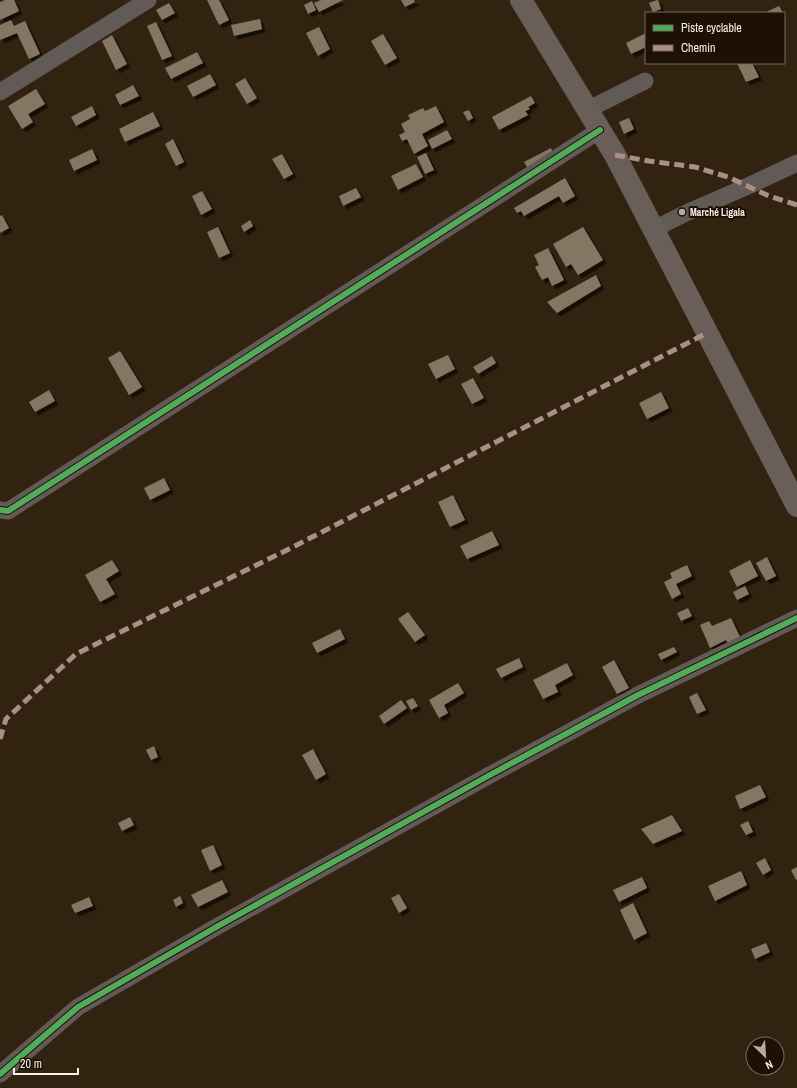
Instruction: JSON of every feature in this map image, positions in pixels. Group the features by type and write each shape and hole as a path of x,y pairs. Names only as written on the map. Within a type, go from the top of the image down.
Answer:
{"highway":[{"path":"521,0 615,155 797,506"}],"street":[{"path":"0,92 148,0"},
{"path":"587,110 645,81"},
{"path":"0,510 8,511 600,130"},
{"path":"654,229 797,163"},
{"path":"0,1074 78,1007 218,926 488,776 638,695 797,618"}],"building":[{"path":"5,0 14,0 19,11 0,20 0,2"},
{"path":"207,0 219,0 229,20 219,25"},
{"path":"321,0 343,0 319,12 314,3"},
{"path":"401,0 414,0 415,2 405,7"},
{"path":"657,0 661,9 653,12 649,3"},
{"path":"312,1 316,10 308,14 304,5"},
{"path":"169,3 175,13 162,20 156,10"},
{"path":"779,6 782,12 766,12"},
{"path":"260,19 262,29 234,36 231,25"},
{"path":"11,20 14,26 25,21 40,54 29,59 17,33 0,40 0,25"},
{"path":"156,22 172,56 162,60 147,26"},
{"path":"319,27 330,49 318,56 306,33"},
{"path":"383,34 397,58 385,65 371,41"},
{"path":"645,34 645,47 631,54 626,43"},
{"path":"112,35 127,64 116,70 102,41"},
{"path":"197,52 203,63 171,79 165,68"},
{"path":"737,64 752,64 759,77 746,82"},
{"path":"210,74 216,85 193,97 187,86"},
{"path":"245,78 257,98 247,104 235,84"},
{"path":"133,85 139,96 120,105 115,95"},
{"path":"36,89 45,104 28,114 33,122 22,129 8,106"},
{"path":"531,96 535,103 528,107 530,109 525,111 528,115 499,130 492,117"},
{"path":"92,106 96,115 76,126 71,117"},
{"path":"436,106 444,122 422,134 428,146 414,154 407,139 402,141 399,135 405,132 401,124 410,119 408,115 423,108 425,111"},
{"path":"469,110 473,118 468,121 463,112"},
{"path":"153,112 160,126 125,142 119,129"},
{"path":"629,118 634,129 624,134 619,122"},
{"path":"447,130 452,139 432,149 428,140"},
{"path":"173,139 184,162 176,166 165,144"},
{"path":"551,148 555,157 529,170 524,162"},
{"path":"92,149 97,160 74,171 69,160"},
{"path":"426,153 434,170 425,174 417,157"},
{"path":"282,154 293,174 284,179 272,159"},
{"path":"416,164 423,177 398,190 391,176"},
{"path":"565,178 575,196 563,203 559,196 524,216 521,211 517,213 514,208"},
{"path":"356,188 361,197 343,206 339,196"},
{"path":"202,191 212,209 201,215 192,196"},
{"path":"2,215 9,228 0,233 0,216"},
{"path":"250,220 253,226 244,232 241,226"},
{"path":"218,227 230,253 219,258 207,232"},
{"path":"583,227 603,260 578,275 571,264 566,267 553,244"},
{"path":"548,248 564,280 552,286 548,277 542,280 535,267 539,265 534,255"},
{"path":"596,275 601,286 557,313 547,302"},
{"path":"120,351 142,387 129,395 108,358"},
{"path":"448,355 455,369 436,379 428,364"},
{"path":"492,356 496,363 478,374 473,367"},
{"path":"473,378 484,398 472,404 461,384"},
{"path":"49,390 55,401 35,412 29,402"},
{"path":"661,392 669,408 647,419 639,403"},
{"path":"164,478 170,490 150,500 144,488"},
{"path":"453,495 465,520 450,527 438,502"},
{"path":"492,531 499,545 467,559 460,546"},
{"path":"767,557 776,576 766,581 756,563"},
{"path":"112,560 119,571 106,579 115,594 100,602 85,575"},
{"path":"750,560 758,576 737,587 729,571"},
{"path":"687,565 692,576 676,584 681,594 672,599 664,582 672,578 670,573"},
{"path":"745,586 749,594 737,600 733,592"},
{"path":"688,608 692,616 681,621 677,613"},
{"path":"408,612 425,635 415,642 398,619"},
{"path":"731,618 740,637 728,643 726,640 710,648 700,625 709,621 712,626"},
{"path":"340,629 345,639 317,653 312,643"},
{"path":"674,647 677,652 661,660 658,654"},
{"path":"519,658 523,667 501,678 496,669"},
{"path":"614,660 629,688 617,694 602,667"},
{"path":"567,663 573,675 555,685 558,692 543,699 533,680"},
{"path":"458,683 464,693 444,705 448,713 439,718 429,700"},
{"path":"697,693 706,710 697,714 689,697"},
{"path":"413,698 418,706 411,710 406,701"},
{"path":"401,700 407,708 384,724 379,716"},
{"path":"154,746 158,757 151,760 146,750"},
{"path":"313,749 326,774 316,780 302,755"},
{"path":"760,785 766,797 740,809 735,796"},
{"path":"672,815 682,831 653,844 641,829"},
{"path":"130,817 134,825 122,831 118,823"},
{"path":"748,821 753,832 746,835 740,825"},
{"path":"213,845 222,865 210,871 201,850"},
{"path":"765,858 771,870 763,875 756,863"},
{"path":"797,867 797,879 796,880 791,870"},
{"path":"741,871 747,885 715,901 708,886"},
{"path":"642,877 647,888 619,902 613,890"},
{"path":"222,880 228,892 198,907 191,895"},
{"path":"399,894 407,908 399,913 391,898"},
{"path":"180,896 183,903 176,907 173,900"},
{"path":"89,897 93,906 75,913 71,905"},
{"path":"633,903 647,933 634,940 620,910"},
{"path":"766,943 770,952 755,959 751,949"}],"marked path":[{"path":"615,155 695,167 728,177 769,196 797,205"},
{"path":"0,739 6,719 76,654 291,548 707,333"}],"cycle path":[{"path":"0,510 8,511 600,130"},
{"path":"0,1074 78,1007 218,926 488,776 638,695 797,618"}],"place":[{"name":"Marché Ligala","path":"682,212"}]}
